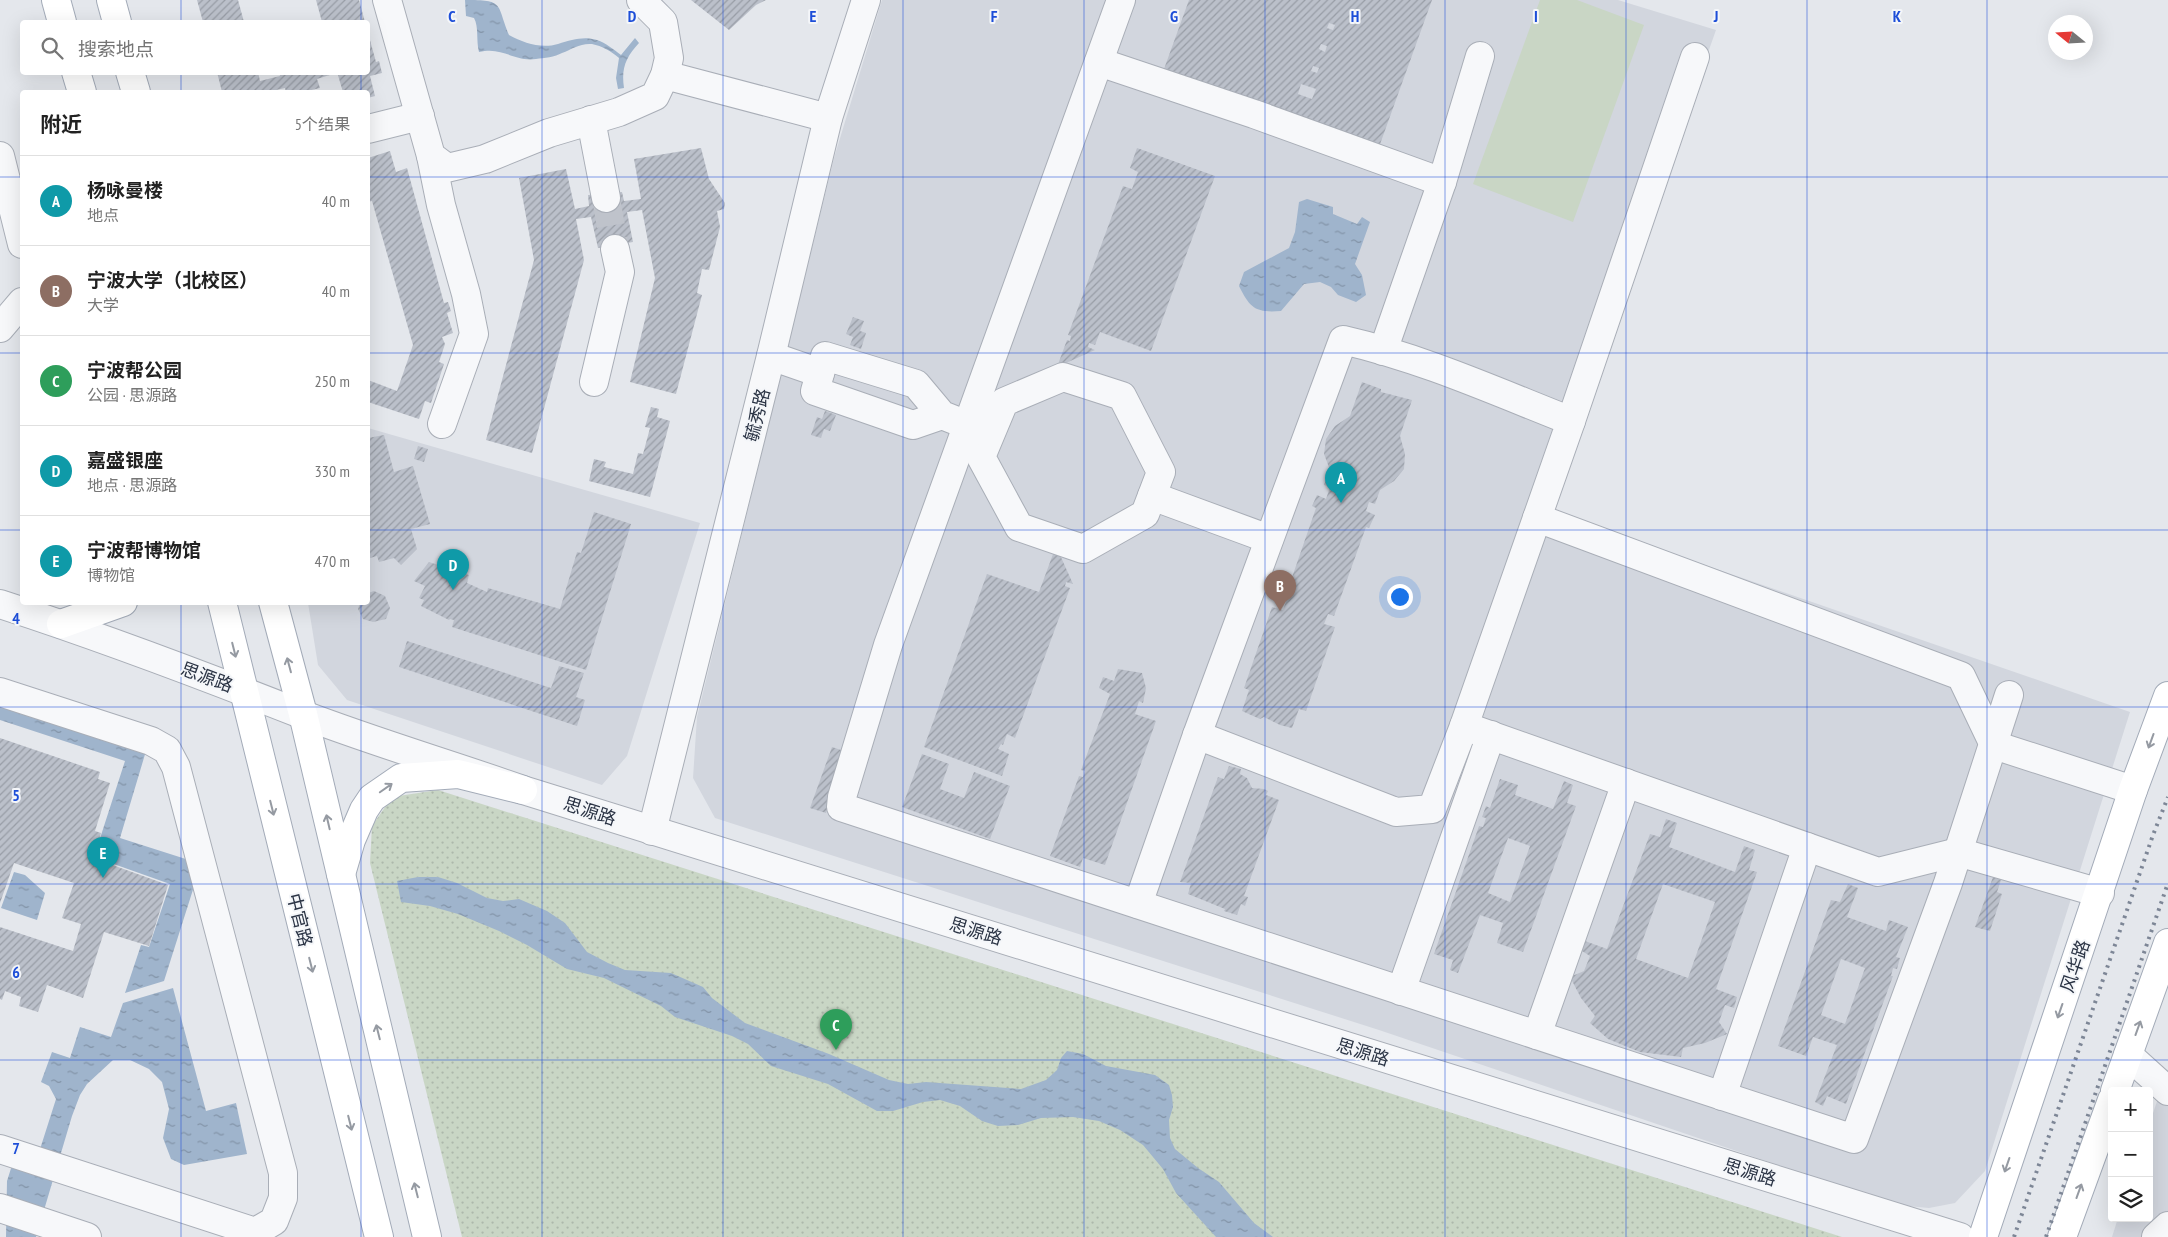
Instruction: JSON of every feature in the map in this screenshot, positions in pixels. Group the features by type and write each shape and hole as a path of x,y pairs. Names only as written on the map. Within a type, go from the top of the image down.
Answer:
{"main road":[{"path":"56,0 61,20"},
{"path":"111,0 116,20"},
{"path":"77,75 81,90"},
{"path":"131,75 135,90"},
{"path":"61,624 115,605"},
{"name":"中官路","path":"223,605 374,1232"},
{"path":"274,605 303,714 427,1237"},
{"name":"风华路","path":"1983,1237 2133,790 2168,696"},
{"path":"340,875 351,840 364,810 372,798 401,778 458,774 523,790"},
{"path":"2116,1087 2168,942"},
{"path":"2062,1237 2108,1111"}],"street":[{"path":"387,0 431,156 441,205 466,294 474,334 442,424"},
{"path":"431,156 447,168 485,159 549,133 619,112 655,96 665,75 669,58 663,22 641,0"},
{"name":"毓秀路","path":"652,831 771,356 828,118 866,0"},
{"path":"1121,0 1099,62 980,430 888,645 842,797 841,807 1854,1139 1958,852 2009,695"},
{"path":"1383,351 1442,182 1480,56"},
{"path":"1196,735 1396,812 1432,809 1464,726 1571,421 1695,57"},
{"path":"1099,62 1254,114 1442,182"},
{"path":"665,75 828,118"},
{"path":"370,128 420,116"},
{"path":"591,120 606,198"},
{"path":"0,156 20,236"},
{"path":"594,382 620,272 616,248"},
{"path":"0,328 20,304"},
{"path":"1138,904 1196,735 1343,340 1383,351 1463,378 1571,421"},
{"path":"771,356 820,372"},
{"path":"942,415 913,425 815,391 824,356 916,384 942,415 980,430"},
{"path":"1063,377 1122,396 1161,472 1152,496 1145,514 1083,548 1020,527 981,457 980,430 1004,402 1063,377"},
{"path":"1152,496 1269,539"},
{"path":"1537,518 1960,676 1994,744 2133,790"},
{"name":"思源路","path":"0,604 243,690 303,714 523,790 1960,1237"},
{"path":"0,692 151,741 167,750 176,767 283,1173 283,1198 274,1221 255,1232 0,1149"},
{"path":"1464,726 1878,872 1958,852 2100,893"},
{"path":"1401,991 1491,735"},
{"path":"1537,1035 1626,783"},
{"path":"1722,1096 1808,847"},
{"path":"2128,1055 2168,1092"},
{"path":"0,1208 88,1237"},
{"path":"2156,1237 2168,1226"}],"shaded area":[{"path":"882,0 1618,0 1716,30 1546,510 2130,712 1985,1171 1955,1203 1929,1208 1896,1205 1379,1030 715,818 693,778 697,717 834,158"},
{"path":"370,429 700,523 627,756 602,785 347,700 318,665 308,605 370,605"},
{"path":"2168,1069 2168,1237 2112,1237 2117,1222 2153,1222 2153,1113"}],"green space":[{"path":"1540,0 1577,0 1644,25 1573,222 1473,184"},
{"path":"438,790 1842,1237 462,1237 370,863 372,826 392,797"}],"water":[{"path":"465,0 493,3 500,10 509,35 533,44 545,46 587,38 597,40 609,46 621,55 635,38 639,43 631,53 624,69 624,88 618,89 616,78 619,58 606,49 592,44 584,44 556,55 536,59 521,58 495,51 479,52 476,22 474,18 466,16"},
{"path":"1307,199 1333,207 1333,214 1357,224 1362,217 1370,222 1355,264 1362,275 1366,295 1356,302 1338,295 1331,287 1320,282 1304,284 1281,311 1265,311 1254,308 1239,286 1244,272 1289,248 1295,232 1299,202"},
{"path":"0,703 146,751 120,838 192,861 197,877 164,981 125,993 141,945 149,947 170,884 94,857 125,761 0,720"},
{"path":"14,872 25,875 45,893 37,920 1,908"},
{"path":"418,877 438,877 457,883 487,898 503,901 519,899 547,911 565,923 587,952 608,963 625,970 671,973 703,987 712,998 745,1023 829,1054 889,1080 908,1084 926,1082 1021,1089 1046,1080 1057,1070 1061,1058 1067,1051 1083,1054 1106,1066 1155,1075 1169,1085 1172,1095 1173,1107 1169,1120 1170,1138 1175,1149 1219,1182 1254,1223 1273,1237 1216,1237 1176,1193 1163,1169 1143,1145 1120,1130 1099,1121 1073,1117 1041,1118 1018,1125 998,1126 982,1121 960,1106 940,1100 923,1102 893,1111 877,1111 828,1084 771,1066 748,1044 732,1036 675,1017 661,1006 604,978 567,969 499,931 458,914 430,906 401,902 397,881"},
{"path":"173,988 206,1111 236,1103 247,1154 184,1165 171,1159 163,1138 169,1109 162,1082 149,1069 130,1060 113,1060 87,1084 80,1095 36,1237 6,1237 7,1181 13,1162 34,1168 56,1099 49,1086 41,1082 52,1052 70,1058 80,1027 111,1037 123,1003"}],"building":[{"path":"197,0 238,0 243,20 202,20"},
{"path":"316,0 359,0 364,20 321,20"},
{"path":"691,0 766,0 756,5 729,30"},
{"path":"1189,0 1432,0 1379,147 1164,69","holes":["1329,23 1335,25 1333,30 1327,28","1321,44 1327,46 1325,52 1319,49","1313,66 1319,68 1317,73 1311,71","1301,84 1316,89 1312,99 1298,94"]},
{"path":"370,40 376,62 379,61 382,73 370,76 375,96 370,97 370,90 342,90 338,75 370,75"},
{"path":"218,75 259,75 260,81 280,75 330,75 317,79 320,88 312,90 286,90 285,88 276,90 222,90"},
{"path":"701,148 709,179 725,203 724,209 717,211 720,227 709,270 702,269 697,293 702,295 676,394 630,382 655,278 642,210 627,212 633,242 598,248 591,217 576,219 584,260 532,453 486,440 534,260 519,178 566,169 575,209 589,206 588,195 622,192 624,201 641,199 634,159"},
{"path":"1137,148 1215,176 1151,351 1100,332 1095,345 1089,343 1088,347 1095,350 1057,367 1067,340 1070,341 1071,336 1068,335 1123,186 1132,189 1138,172 1130,168"},
{"path":"390,151 396,172 407,168 444,303 448,302 451,311 447,313 453,333 442,337 445,344 439,362 444,364 431,403 425,401 419,419 370,403 370,381 397,391 413,345 372,201 370,202 370,157"},
{"path":"853,317 864,321 860,331 866,333 861,349 850,345 853,337 846,334"},
{"path":"1362,382 1381,389 1381,392 1412,400 1400,436 1405,454 1404,469 1394,481 1380,490 1375,504 1369,502 1366,511 1375,515 1369,528 1366,527 1334,616 1328,614 1324,624 1335,627 1306,711 1299,709 1292,728 1280,725 1264,717 1260,719 1242,711 1249,690 1244,688 1272,607 1283,610 1287,599 1280,597 1284,585 1289,586 1316,508 1312,506 1317,495 1326,499 1330,487 1324,485 1330,470 1324,454 1326,439 1335,426 1350,416"},
{"path":"651,407 659,409 657,417 670,421 650,497 589,481 594,459 606,462 604,467 633,474 638,453 643,454 650,428 645,427"},
{"path":"825,411 836,415 830,431 824,429 821,438 811,435 817,417 822,419"},
{"path":"384,435 394,472 413,466 430,524 411,529 417,549 401,565 394,558 379,562 377,556 370,558 370,438"},
{"path":"418,446 428,449 424,462 414,459"},
{"path":"594,512 631,524 586,670 452,627 454,620 449,620 421,606 424,600 419,598 425,586 414,581 429,562 469,575 467,583 487,592 488,588 560,609 577,552 581,553"},
{"path":"1056,546 1073,584 1066,582 1065,586 1070,588 1015,738 1007,734 1003,745 1001,744 998,749 1009,754 1002,776 924,747 987,574 1039,592"},
{"path":"374,591 385,596 390,608 386,619 373,622 363,619 358,609 359,605 370,605 370,592"},
{"path":"407,641 551,688 559,666 584,673 576,697 585,700 577,726 399,667"},
{"path":"1118,669 1142,673 1146,688 1143,703 1139,701 1135,714 1156,721 1105,865 1083,858 1080,867 1050,856 1079,776 1083,777 1085,771 1081,770 1110,694 1099,688 1103,677 1114,681"},
{"path":"0,738 100,772 98,779 110,783 95,831 101,833 93,858 168,885 149,946 104,932 83,998 47,985 38,1012 19,1006 21,997 5,991 2,1000 0,999 0,927 73,951 81,924 62,918 74,883 14,863 0,903"},
{"path":"832,747 847,752 826,813 810,808"},
{"path":"922,754 949,764 940,789 964,798 974,772 1010,786 990,839 902,807"},
{"path":"1229,766 1241,769 1240,774 1247,778 1252,788 1264,789 1268,791 1266,795 1279,800 1244,896 1248,897 1245,906 1241,904 1237,915 1188,894 1191,883 1180,882 1218,777 1224,779"},
{"path":"1500,779 1518,785 1515,795 1553,809 1564,781 1573,785 1567,803 1576,806 1523,952 1497,943 1503,923 1480,915 1458,973 1450,970 1453,960 1434,954 1479,826 1483,827 1486,818 1482,817 1486,806 1490,808","holes":["1508,838 1530,846 1510,902 1488,893"]},
{"path":"1666,819 1677,823 1669,847 1735,872 1744,846 1755,850 1749,870 1757,872 1716,989 1737,997 1734,1008 1725,1005 1719,1022 1727,1034 1705,1043 1683,1048 1681,1057 1640,1052 1608,1039 1590,1023 1595,1016 1581,998 1570,977 1584,971 1590,956 1582,951 1585,941 1607,949 1650,834 1660,837","holes":["1663,884 1715,902 1688,978 1636,959"]},
{"path":"1993,877 2001,880 1997,892 2002,894 1990,931 1975,927"},
{"path":"1848,884 1858,888 1847,917 1886,931 1889,920 1908,927 1896,957 1900,958 1897,969 1893,968 1891,976 1893,976 1846,1104 1827,1096 1823,1106 1815,1102 1837,1045 1813,1037 1806,1056 1778,1046 1831,900 1840,902","holes":["1841,959 1865,968 1845,1024 1821,1015"]}],"tunnel":[{"path":"606,198 615,249"}],"railway":[{"path":"2014,1237 2153,835 2168,797"},
{"path":"2046,1237 2168,883"}],"place":[{"name":"杨咏曼楼","path":"1341,503"},
{"name":"嘉盛银座","path":"453,590"},
{"name":"宁波大学（北校区）","path":"1280,611"},
{"name":"宁波帮博物馆","path":"103,878"},
{"name":"宁波帮公园","path":"836,1050"}]}
